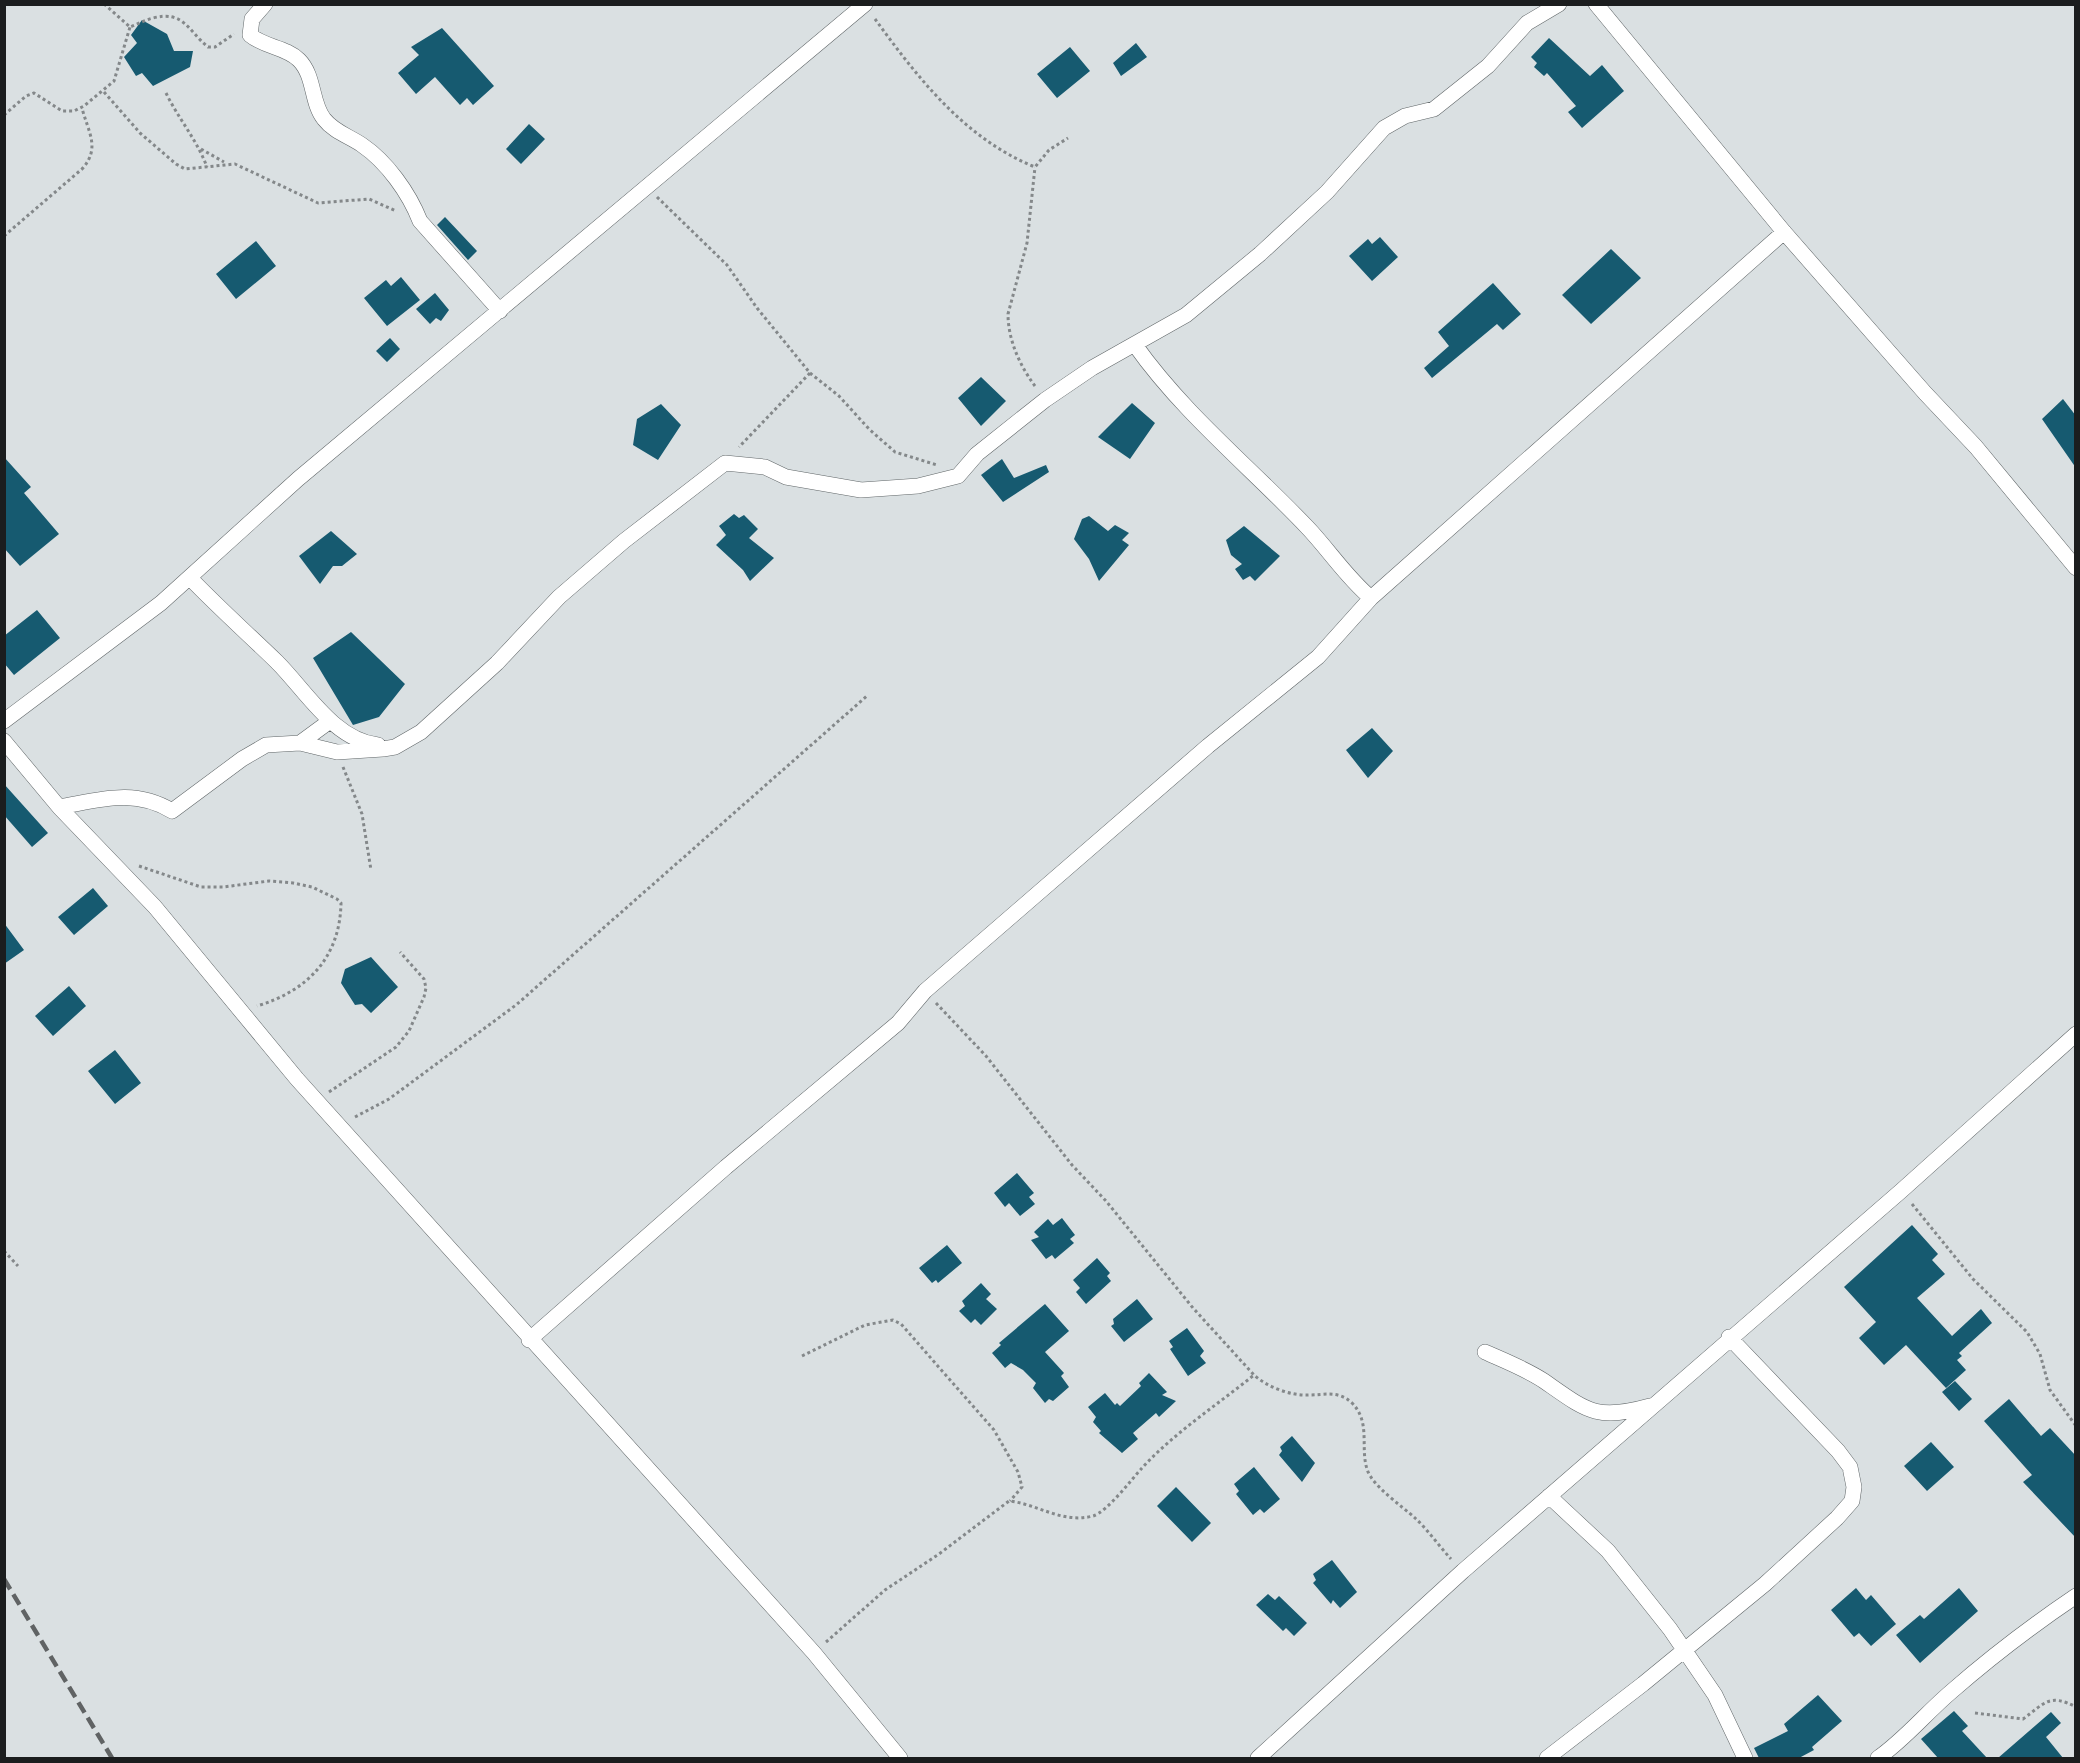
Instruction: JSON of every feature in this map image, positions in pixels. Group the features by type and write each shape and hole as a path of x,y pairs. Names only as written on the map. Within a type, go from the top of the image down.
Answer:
{"street":[{"path":"265,4 252,19 250,35 257,41 299,59 309,77 323,118 334,129 374,155 413,204 420,221 500,310"},
{"path":"59,807 124,795 157,802 172,811 242,759 266,745 300,742 337,752 395,747 421,732 469,689 559,597 598,563 725,463 765,466 786,477 861,490 918,486 958,476 978,454 1045,400 1092,368 1186,315 1260,254 1327,192 1384,128 1405,116 1434,109 1488,66 1527,23 1559,4"},
{"path":"1596,4 1784,232 1925,393 1976,447 2075,566"},
{"path":"4,721 190,578 298,478 865,5"},
{"path":"529,1340 726,1167 897,1023 925,991 1208,746 1318,657 1371,598 1784,232"},
{"path":"1135,345 1161,381 1308,527 1351,581 1371,598"},
{"path":"190,578 298,683 330,721 364,743 395,747"},
{"path":"300,742 330,721"},
{"path":"4,741 59,807 155,907 297,1079 529,1340 814,1653 900,1758"},
{"path":"1258,1758 1462,1570 1653,1406 1729,1337 1901,1191 2076,1034"},
{"path":"1547,1758 1765,1584 1837,1518 1852,1501 1854,1487 1850,1467 1838,1451 1729,1337"},
{"path":"1485,1352 1543,1380 1577,1404 1595,1411 1620,1414 1653,1406"},
{"path":"1549,1496 1608,1551 1685,1650 1715,1695 1745,1758"},
{"path":"1878,1758 1921,1723 1950,1692 2040,1620 2076,1596"}],"path":[{"path":"104,4 130,27"},
{"path":"865,5 938,100 987,141 1017,159 1035,166"},
{"path":"130,27 157,17 173,16 210,47 233,34 250,35"},
{"path":"4,115 26,96 34,93 62,111 74,111 104,92 114,81 130,27"},
{"path":"104,92 140,133 176,164 194,170 225,163"},
{"path":"166,93 177,116 200,148 207,167"},
{"path":"4,236 82,169 92,156 93,147 81,107"},
{"path":"1045,400 1029,378 1017,354 1008,326 1008,314 1027,243 1035,166 1049,150 1068,138"},
{"path":"200,148 225,163 249,170 318,203 369,200 420,221"},
{"path":"647,188 727,265 757,308 810,373 839,396 869,429 895,452 932,462 958,476"},
{"path":"725,463 810,373"},
{"path":"340,1125 389,1100 516,1005 868,694"},
{"path":"337,752 362,814 371,870"},
{"path":"110,860 150,868 201,887 223,887 269,881 312,887 337,898 341,907 333,945 318,970 283,999 241,1011"},
{"path":"318,1101 396,1047 409,1031 426,988 424,979 400,952"},
{"path":"925,991 986,1056 1072,1165 1106,1201 1193,1308 1261,1382 1293,1393 1308,1395 1333,1392 1351,1402 1361,1418 1367,1470 1391,1498 1416,1520 1462,1570"},
{"path":"1901,1191 1973,1279 2027,1332 2040,1354 2050,1390 2076,1426"},
{"path":"4,1251 18,1266"},
{"path":"802,1356 865,1325 893,1320 901,1324 994,1430 1018,1472 1022,1487 1009,1501 939,1554 885,1590 814,1653"},
{"path":"1009,1501 1025,1503 1057,1516 1094,1515 1104,1509 1152,1456 1254,1375"},
{"path":"1975,1713 2023,1719 2050,1699 2060,1699 2076,1707"}],"building":[{"path":"142,20 167,34 174,51 193,51 190,67 153,86 142,73 136,76 124,57 137,43 131,35"},
{"path":"442,28 494,86 473,105 467,98 460,105 435,77 416,94 398,73 419,55 411,47"},
{"path":"1549,38 1590,76 1602,65 1624,91 1582,128 1568,112 1576,106 1547,73 1544,76 1534,67 1537,63 1531,57"},
{"path":"1136,43 1147,57 1121,76 1113,63"},
{"path":"1070,47 1090,71 1057,98 1037,74"},
{"path":"529,124 545,139 521,164 506,149"},
{"path":"445,217 477,251 468,260 437,225"},
{"path":"1380,237 1398,257 1372,281 1349,256 1368,239 1372,244"},
{"path":"256,241 276,266 236,299 216,274"},
{"path":"1611,249 1641,278 1591,324 1562,295"},
{"path":"401,277 420,300 387,326 364,298 386,280 391,286"},
{"path":"1493,283 1521,314 1503,330 1497,324 1432,378 1424,368 1449,346 1438,332"},
{"path":"435,293 449,310 441,321 436,318 430,324 416,309"},
{"path":"390,338 400,349 387,362 376,351"},
{"path":"981,377 1006,401 981,426 958,398"},
{"path":"2063,399 2076,416 2076,468 2042,419"},
{"path":"1132,403 1155,423 1130,459 1098,437"},
{"path":"661,404 681,425 658,460 633,445 637,419"},
{"path":"4,457 31,487 24,493 59,534 20,566 4,548"},
{"path":"1002,459 1014,478 1046,465 1049,472 1003,502 981,475"},
{"path":"734,514 739,518 744,515 758,529 749,538 774,558 750,581 743,570 716,545 726,535 719,526"},
{"path":"1089,516 1108,531 1115,525 1129,533 1122,540 1129,545 1099,581 1089,559 1074,539 1082,519"},
{"path":"1244,526 1280,556 1255,581 1250,576 1243,580 1235,569 1242,564 1231,555 1226,540"},
{"path":"331,531 357,554 342,566 333,566 320,584 299,556"},
{"path":"37,610 60,638 14,675 4,663 4,636"},
{"path":"351,632 405,684 379,717 353,725 313,658"},
{"path":"1372,728 1393,751 1368,778 1346,750"},
{"path":"4,784 48,833 32,847 4,815"},
{"path":"93,888 108,906 74,935 58,917"},
{"path":"4,923 24,950 4,964"},
{"path":"371,957 398,987 371,1013 362,1004 355,1005 341,983 345,969"},
{"path":"69,986 86,1006 53,1036 35,1016"},
{"path":"115,1050 141,1083 115,1104 88,1071"},
{"path":"1017,1173 1034,1193 1029,1197 1035,1204 1020,1216 1009,1203 1005,1207 994,1193"},
{"path":"1062,1218 1075,1235 1070,1239 1074,1243 1055,1259 1052,1255 1046,1259 1031,1240 1039,1237 1034,1232 1048,1219 1053,1225"},
{"path":"1912,1225 1938,1254 1932,1260 1945,1274 1917,1298 1952,1336 1981,1309 1992,1323 1959,1353 1962,1356 1957,1360 1966,1370 1946,1388 1906,1345 1884,1365 1859,1338 1876,1322 1844,1287"},
{"path":"947,1245 962,1263 938,1283 936,1280 932,1283 919,1268"},
{"path":"1097,1258 1110,1273 1107,1276 1111,1281 1086,1304 1076,1292 1080,1288 1073,1280"},
{"path":"981,1283 991,1294 986,1299 997,1309 981,1325 975,1319 971,1323 959,1311 965,1306 962,1301"},
{"path":"1137,1299 1153,1319 1124,1342 1111,1326 1114,1324 1113,1319"},
{"path":"1045,1304 1069,1331 1045,1352 1064,1373 1061,1376 1069,1387 1053,1401 1049,1399 1045,1403 1033,1388 1036,1383 1023,1370 1011,1363 1005,1368 992,1353 1001,1345 999,1343"},
{"path":"1187,1328 1204,1351 1200,1356 1206,1363 1188,1376 1170,1349 1173,1347 1169,1341"},
{"path":"1149,1373 1167,1392 1162,1395 1176,1401 1159,1417 1156,1413 1133,1433 1138,1439 1122,1453 1099,1433 1101,1431 1093,1422 1096,1417 1088,1407 1105,1393 1115,1405 1117,1403 1120,1406 1141,1386 1139,1383"},
{"path":"1955,1381 1972,1399 1959,1411 1942,1392"},
{"path":"2009,1399 2041,1436 2050,1428 2076,1456 2076,1538 2023,1482 2032,1475 1984,1421"},
{"path":"1292,1436 1315,1463 1302,1482 1279,1455 1282,1451 1280,1447"},
{"path":"1931,1442 1954,1467 1927,1491 1904,1466"},
{"path":"1254,1467 1280,1499 1264,1513 1260,1509 1253,1515 1236,1494 1239,1491 1234,1484"},
{"path":"1176,1487 1211,1523 1192,1542 1157,1506"},
{"path":"1332,1560 1357,1592 1340,1608 1333,1600 1331,1604 1313,1583 1316,1580 1313,1574"},
{"path":"1856,1588 1866,1600 1871,1595 1896,1624 1871,1646 1859,1633 1854,1637 1831,1610"},
{"path":"1959,1588 1978,1611 1920,1663 1896,1635 1920,1615 1924,1619"},
{"path":"1268,1594 1275,1600 1279,1596 1307,1623 1294,1636 1286,1628 1283,1631 1256,1605"},
{"path":"1818,1695 1842,1721 1812,1747 1814,1750 1799,1758 1759,1758 1754,1748 1788,1731 1784,1724"},
{"path":"1954,1711 1968,1726 1962,1731 1987,1758 1938,1758 1921,1739"},
{"path":"2051,1712 2061,1723 2046,1737 2063,1758 1998,1758"}],"railway":[{"path":"4,1579 112,1758"}]}
